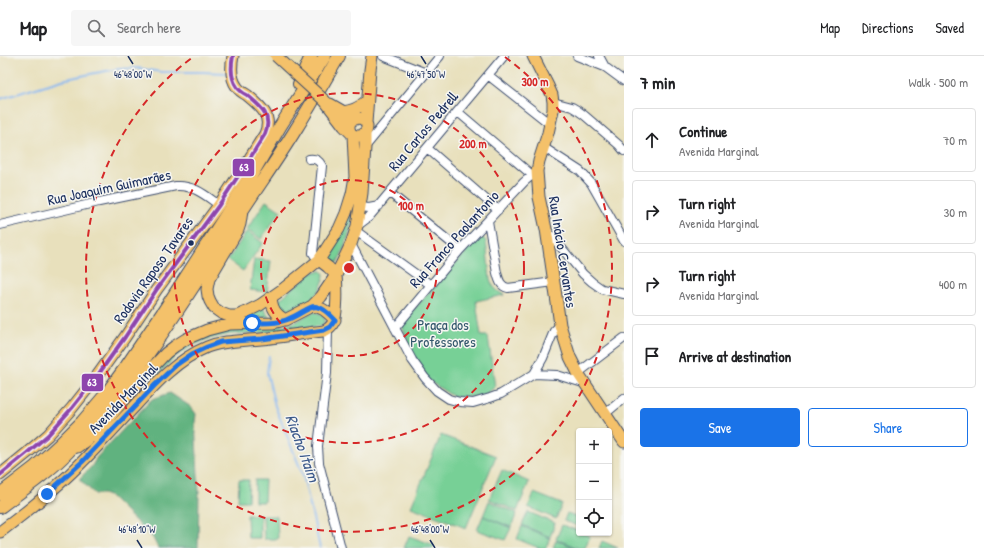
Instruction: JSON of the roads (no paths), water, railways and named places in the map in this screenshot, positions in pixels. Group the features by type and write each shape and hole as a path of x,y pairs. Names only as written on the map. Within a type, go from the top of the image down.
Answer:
{"highway":[{"path":"281,125 311,56"},
{"name":"Rodovia Raposo Tavares","path":"0,494 35,467 58,446 82,422 106,394 163,312 248,181 324,56"},
{"path":"0,508 48,471 68,453 135,373 169,324 296,130 339,56"}],"main road":[{"name":"Rodovia Raposo Tavares","path":"0,475 48,435 95,379 157,289 219,205 263,137 267,126 267,118 262,108 237,87 233,80 232,61 239,56"},
{"path":"276,56 324,101 350,131 360,136 362,124 367,113 366,101 372,56"},
{"name":"Rua Inácio Cervantes","path":"533,56 552,95 553,102 553,110 548,133 534,173 546,230 560,325 570,357 581,378 624,442"},
{"path":"324,101 362,124"},
{"path":"343,112 352,110 362,105 366,101"},
{"path":"242,211 238,230 209,279 207,289 210,302 214,308 229,316 237,316 260,305 283,289 319,260 339,229 346,214 355,177 354,152 348,133 350,131 350,123 362,124"},
{"name":"Avenida Marginal","path":"68,453 95,434 146,374 175,346 186,339 207,330 230,324 272,323 285,320 312,306 321,297 336,275 351,244 356,229 360,207 365,147 362,124"},
{"path":"319,260 336,275"},
{"name":"Avenida Marginal","path":"0,532 25,513 76,468 154,386 176,365 192,354 221,342 262,339 324,330 331,325 337,291 336,275"},
{"path":"271,297 274,310 285,320"},
{"path":"312,306 323,309 327,312 331,325"}],"street":[{"path":"383,56 426,73"},
{"path":"365,147 440,56"},
{"name":"Rua Carlos Pedrell","path":"356,229 370,218 504,56"},
{"path":"577,56 605,67 624,81"},
{"path":"599,56 605,67"},
{"path":"488,75 550,124"},
{"path":"553,102 572,107 584,115 624,151"},
{"path":"458,112 534,173"},
{"path":"362,124 378,131"},
{"path":"543,147 580,171 591,183 624,241"},
{"path":"427,148 498,210"},
{"path":"309,159 313,158 317,160 322,166 313,253 319,260"},
{"name":"Rua Franco Paolantonio","path":"395,328 460,250 534,173"},
{"name":"Rua Joaquim Guimarães","path":"0,225 85,205 184,185 200,192 219,205"},
{"path":"390,193 460,250"},
{"path":"360,207 369,208 379,206"},
{"path":"488,221 497,273 501,285 508,288 554,282"},
{"path":"356,229 431,285"},
{"path":"546,230 583,274 592,282 602,289 624,294"},
{"path":"351,244 412,360 437,392 449,399 473,403 501,394 534,374 554,331 560,325"},
{"path":"331,325 318,446 319,463 341,548"},
{"path":"534,374 581,378 624,338"},
{"path":"605,414 624,398"}],"waterway":[{"path":"0,99 62,80 118,69 137,68 161,72 225,73"},
{"name":"Riacho Itaim","path":"269,356 267,373 275,406 303,475 320,548"}],"park label":[{"name":"Praça dos Professores","path":"443,332"}]}
